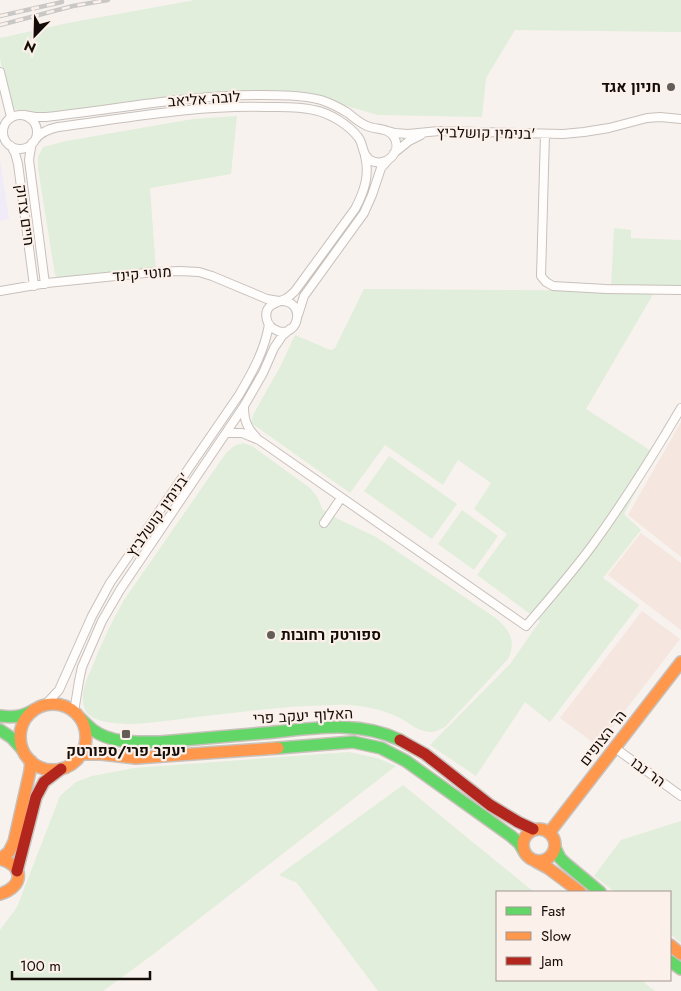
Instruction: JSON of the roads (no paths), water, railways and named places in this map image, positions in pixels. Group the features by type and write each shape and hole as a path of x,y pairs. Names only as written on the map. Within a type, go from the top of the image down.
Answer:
{"street":[{"path":"0,72 11,117"},
{"name":"לובה אליאב","path":"24,115 35,117 53,116 205,97 272,96 309,98 324,101 364,124 382,129"},
{"name":"לובה אליאב","path":"34,141 39,134 52,128 153,114 220,107 281,107 311,109 329,115 356,134 361,141 363,150"},
{"path":"24,115 31,118 37,132 34,141 23,148 16,148 5,140 3,130 5,122 11,117 24,115"},
{"name":"בנימין קושלביץ'","path":"298,315 305,295 364,213 374,191 381,168 409,141 418,136 439,131 563,134 609,128 647,118 681,118"},
{"path":"279,301 286,301 292,304 298,315 296,323 286,331 273,329 267,318 268,309 272,304 279,301 289,297 295,291 357,206 362,195 368,168 363,150 363,140 366,134 373,130 382,129 391,134 395,140 396,146 392,156 384,162 376,162 370,159 363,150"},
{"name":"בנימין קושלביץ'","path":"382,129 404,134 428,133"},
{"path":"545,134 541,276 546,282 553,286 681,290"},
{"name":"חיים צדוק","path":"34,141 29,160 45,284"},
{"name":"חיים צדוק","path":"11,146 18,164 34,286"},
{"name":"מוטי קינד","path":"0,291 45,284 180,271 212,276 267,299 279,301"},
{"name":"בנימין קושלביץ'","path":"45,705 59,690 92,616 110,583 218,427 252,372 264,344 269,324"},
{"name":"בנימין קושלביץ'","path":"78,715 78,681 110,606 244,406 263,373 274,348 282,336 290,329"},
{"path":"244,406 245,420 251,431 260,440 526,626 593,544 681,408"},
{"path":"226,433 242,433 260,440"},
{"path":"324,523 341,498"},
{"name":"הר הצופים","path":"550,833 681,662"},
{"path":"0,716 24,716 45,705 61,705 78,715 86,733 84,748 81,754 72,764 53,770 37,766 30,761 14,738 0,730"},
{"path":"23,751 20,736 21,728 24,721 34,710"},
{"name":"האלוף יעקב פרי","path":"78,715 93,730 103,736 130,741 160,742 348,727 370,729 393,737 425,754 496,810 533,829"},
{"name":"האלוף יעקב פרי","path":"81,754 136,758 353,742 378,746 406,761 511,836 529,856 579,891"},
{"name":"הר נבו","path":"614,748 681,796"},
{"path":"0,859 9,852 14,842 30,772 30,761"},
{"path":"0,902 4,893 12,889 17,882 17,871 36,797 44,782 60,769"},
{"path":"555,848 553,854 544,860 529,856 523,847 523,842 528,832 533,829 539,828 550,833 560,858 599,891"},
{"path":"0,859 10,862 17,871"},
{"path":"671,946 681,954"}],"railway":[{"path":"0,25 73,6 108,0"},
{"path":"0,16 62,2"}],"place":[{"name":"חניון אגד","path":"671,87"},
{"name":"ספורטק רחובות","path":"271,635"},
{"name":"יעקב פרי/ספורטק","path":"126,734"}]}
